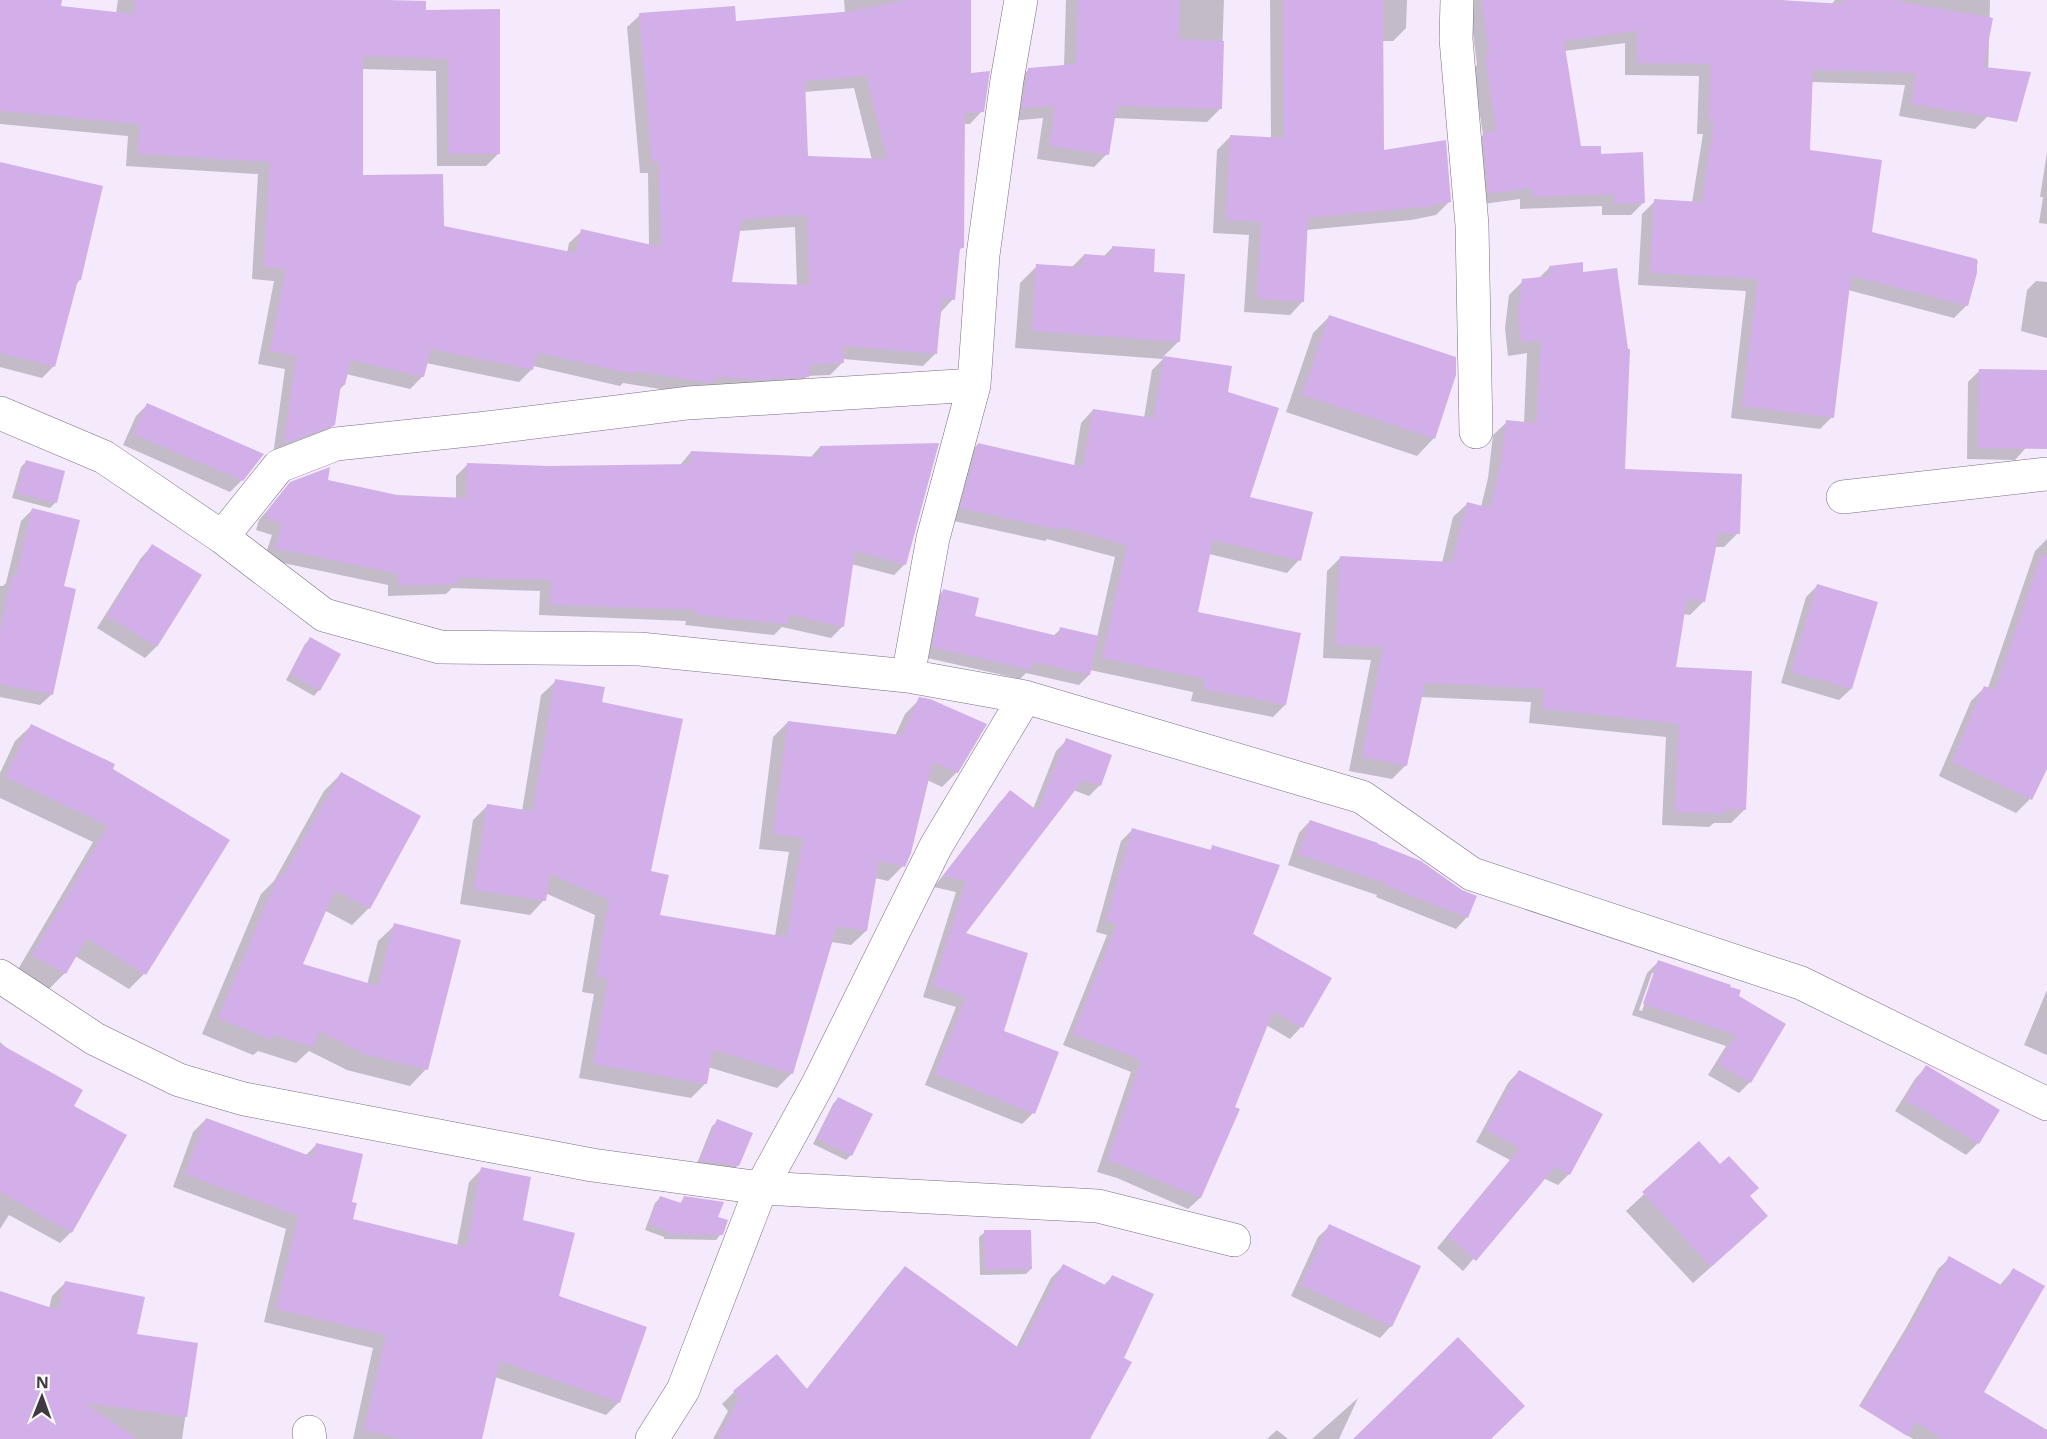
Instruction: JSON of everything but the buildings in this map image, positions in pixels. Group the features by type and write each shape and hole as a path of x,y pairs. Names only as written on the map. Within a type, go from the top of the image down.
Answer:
{"street":[{"path":"908,676 933,538 974,386 983,255 1007,80 1021,0"},
{"path":"1457,0 1456,39 1472,225 1476,432"},
{"path":"222,537 279,466 336,444 688,403 974,386"},
{"path":"0,413 104,457 222,537 324,615 441,647 640,649 908,676 1025,697 1362,797 1472,874 1801,983 2047,1104"},
{"path":"1843,497 2047,474"},
{"path":"652,1439 683,1390 761,1188 818,1084 936,846 1025,697"},
{"path":"0,976 95,1039 178,1080 244,1098 592,1165 761,1188 1098,1206 1234,1240"}]}
